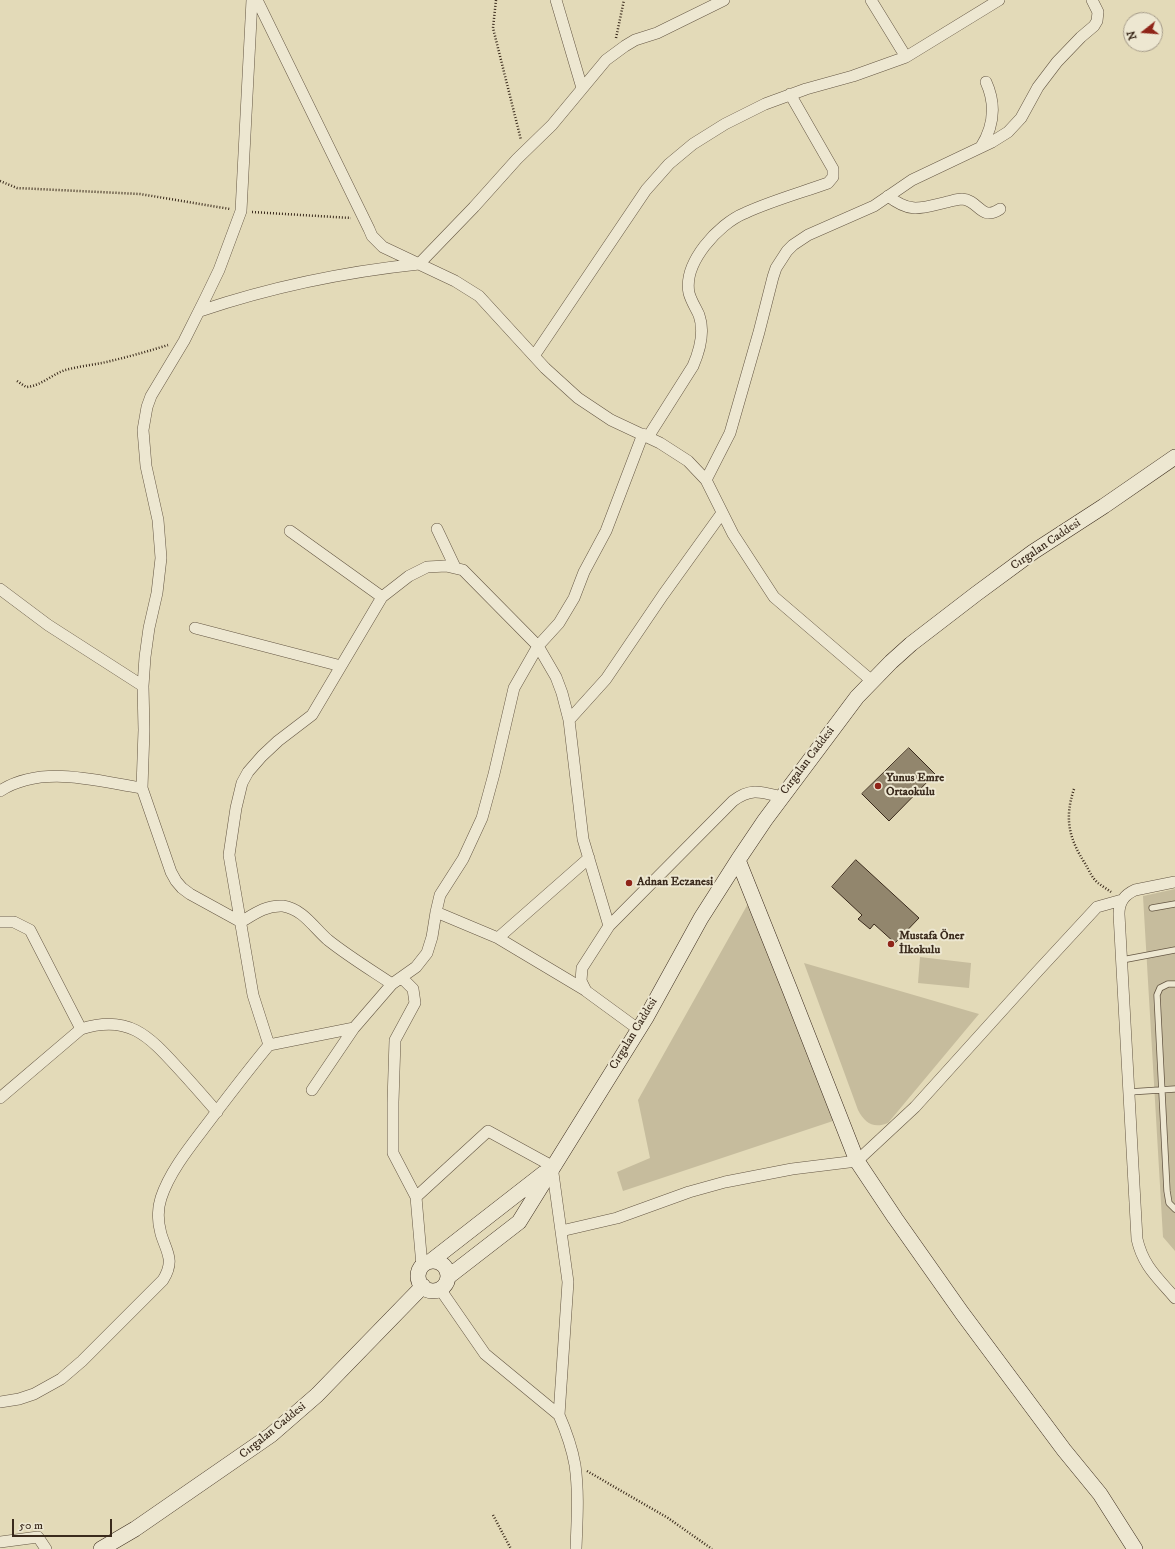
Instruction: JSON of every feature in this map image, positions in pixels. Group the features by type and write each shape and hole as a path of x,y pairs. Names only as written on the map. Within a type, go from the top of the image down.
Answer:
{"street":[{"path":"241,922 190,894 182,888 176,880 171,872 142,788 144,730 143,686 148,635 157,593 161,558 158,520 146,466 143,430 147,407 151,396 184,341 200,310 218,270 241,211 252,0"},
{"path":"257,0 372,236 383,247 449,278 479,296 561,384 578,398 611,420 646,436 688,461 706,480 712,489 722,513 748,558 774,597 872,681"},
{"path":"556,0 582,88"},
{"path":"200,310 240,297 303,281 380,268 419,264 524,152 552,125 598,68 615,52 635,40 657,33 724,0"},
{"path":"871,0 906,57"},
{"path":"534,356 646,190 669,164 693,144 725,124 765,104 790,94 853,76 906,57 999,0"},
{"path":"706,480 730,433 773,278 781,259 793,245 808,235 874,206 912,180 1001,138 1015,126 1021,118 1030,100 1047,74 1069,49 1097,22 1098,12 1092,0"},
{"path":"981,147 989,131 993,113 991,95 986,82"},
{"path":"312,1090 354,1028 396,981 416,967 427,953 432,937 440,895 463,859 482,818 514,688 538,646 559,623 574,598 584,572 606,531 646,436 693,366 701,338 700,322 689,294 689,278 692,266 704,247 723,227 744,213 828,183 833,177 833,169 790,94"},
{"path":"888,196 904,206 917,209 960,198 970,201 983,212 992,213 1000,210"},
{"name":"Cırgalan Caddesi","path":"444,1283 519,1222 552,1166 638,1029 701,918 738,860 843,714 872,681 911,644 1004,572 1175,457"},
{"path":"569,720 606,678 663,594 722,513"},
{"path":"437,529 455,567"},
{"path":"290,531 382,597"},
{"path":"268,1045 253,995 229,855 236,808 242,783 255,764 268,751 294,728 312,715 382,597 395,586 418,571 437,566 455,567 463,570 538,646 556,677 569,720 583,839 609,926"},
{"path":"0,589 48,625 143,686"},
{"path":"195,628 341,666"},
{"path":"1,788 26,780 49,777 78,778 142,788"},
{"path":"586,991 581,981 582,968 609,926 738,797 756,791 782,797"},
{"path":"498,938 589,858"},
{"path":"738,860 857,1161 949,1294 1064,1450 1100,1494 1135,1549"},
{"path":"561,1231 617,1218 689,1192 725,1182 792,1169 857,1161 915,1107 1097,907 1122,900 1130,892 1135,890 1175,882"},
{"path":"1122,900 1119,914 1137,1239 1148,1268 1175,1298"},
{"path":"241,922 264,908 272,906 281,906 294,909 329,941 396,981 405,981 413,989 415,1003 396,1040 392,1102 393,1153 416,1197 427,1264"},
{"path":"436,912 498,938 586,991 638,1029"},
{"path":"0,922 14,922 30,930 81,1029"},
{"path":"0,1098 81,1029 90,1026 111,1024 132,1028 142,1033 159,1047 217,1112"},
{"path":"0,1402 19,1399 34,1394 61,1379 82,1361 163,1280 169,1262 167,1248 159,1228 158,1210 164,1190 185,1153 268,1045 354,1028"},
{"path":"416,1197 488,1131 552,1166 568,1282 559,1415 566,1432 575,1464 577,1495 576,1549"},
{"name":"Cırgalan Caddesi","path":"427,1264 552,1166"},
{"path":"444,1283 429,1290 423,1286 418,1276 427,1264 438,1262 444,1267 444,1283 485,1354 559,1415"},
{"name":"Cırgalan Caddesi","path":"101,1549 135,1529 247,1453 281,1427 317,1394 423,1286"},
{"path":"0,1542 38,1537 46,1549"}],"lane":[{"path":"1152,908 1175,904"},
{"path":"1122,960 1175,950"},
{"path":"1175,984 1168,984 1160,988 1157,995 1166,1191 1169,1203 1175,1209"},
{"path":"1129,1092 1175,1089"}],"path":[{"path":"496,0 493,28 524,152"},
{"path":"615,52 618,23 624,0"},
{"path":"0,181 17,188 140,194 241,211 364,219"},
{"path":"17,381 26,387 34,386 65,370 130,356 184,341"},
{"path":"1074,789 1071,799 1069,820 1071,836 1077,850 1097,882 1122,900"},
{"path":"575,1464 668,1518 712,1549"},
{"path":"493,1515 511,1549"}],"shaded area":[{"path":"1175,889 1175,1251 1163,1237 1143,896"},
{"path":"754,893 839,1119 623,1191 617,1172 650,1158 638,1100"},
{"path":"920,957 971,963 969,988 918,983"},
{"path":"804,963 979,1014 888,1123 883,1125 870,1124 858,1110"}],"building":[{"path":"909,748 935,774 889,821 862,794"},
{"path":"856,860 919,918 895,943 874,924 870,929 858,919 862,915 832,887"}],"place":[{"name":"Yunus Emre Ortaokulu","path":"878,786"},
{"name":"Adnan Eczanesi","path":"629,883"},
{"name":"Mustafa Öner İlkokulu","path":"891,944"}]}
